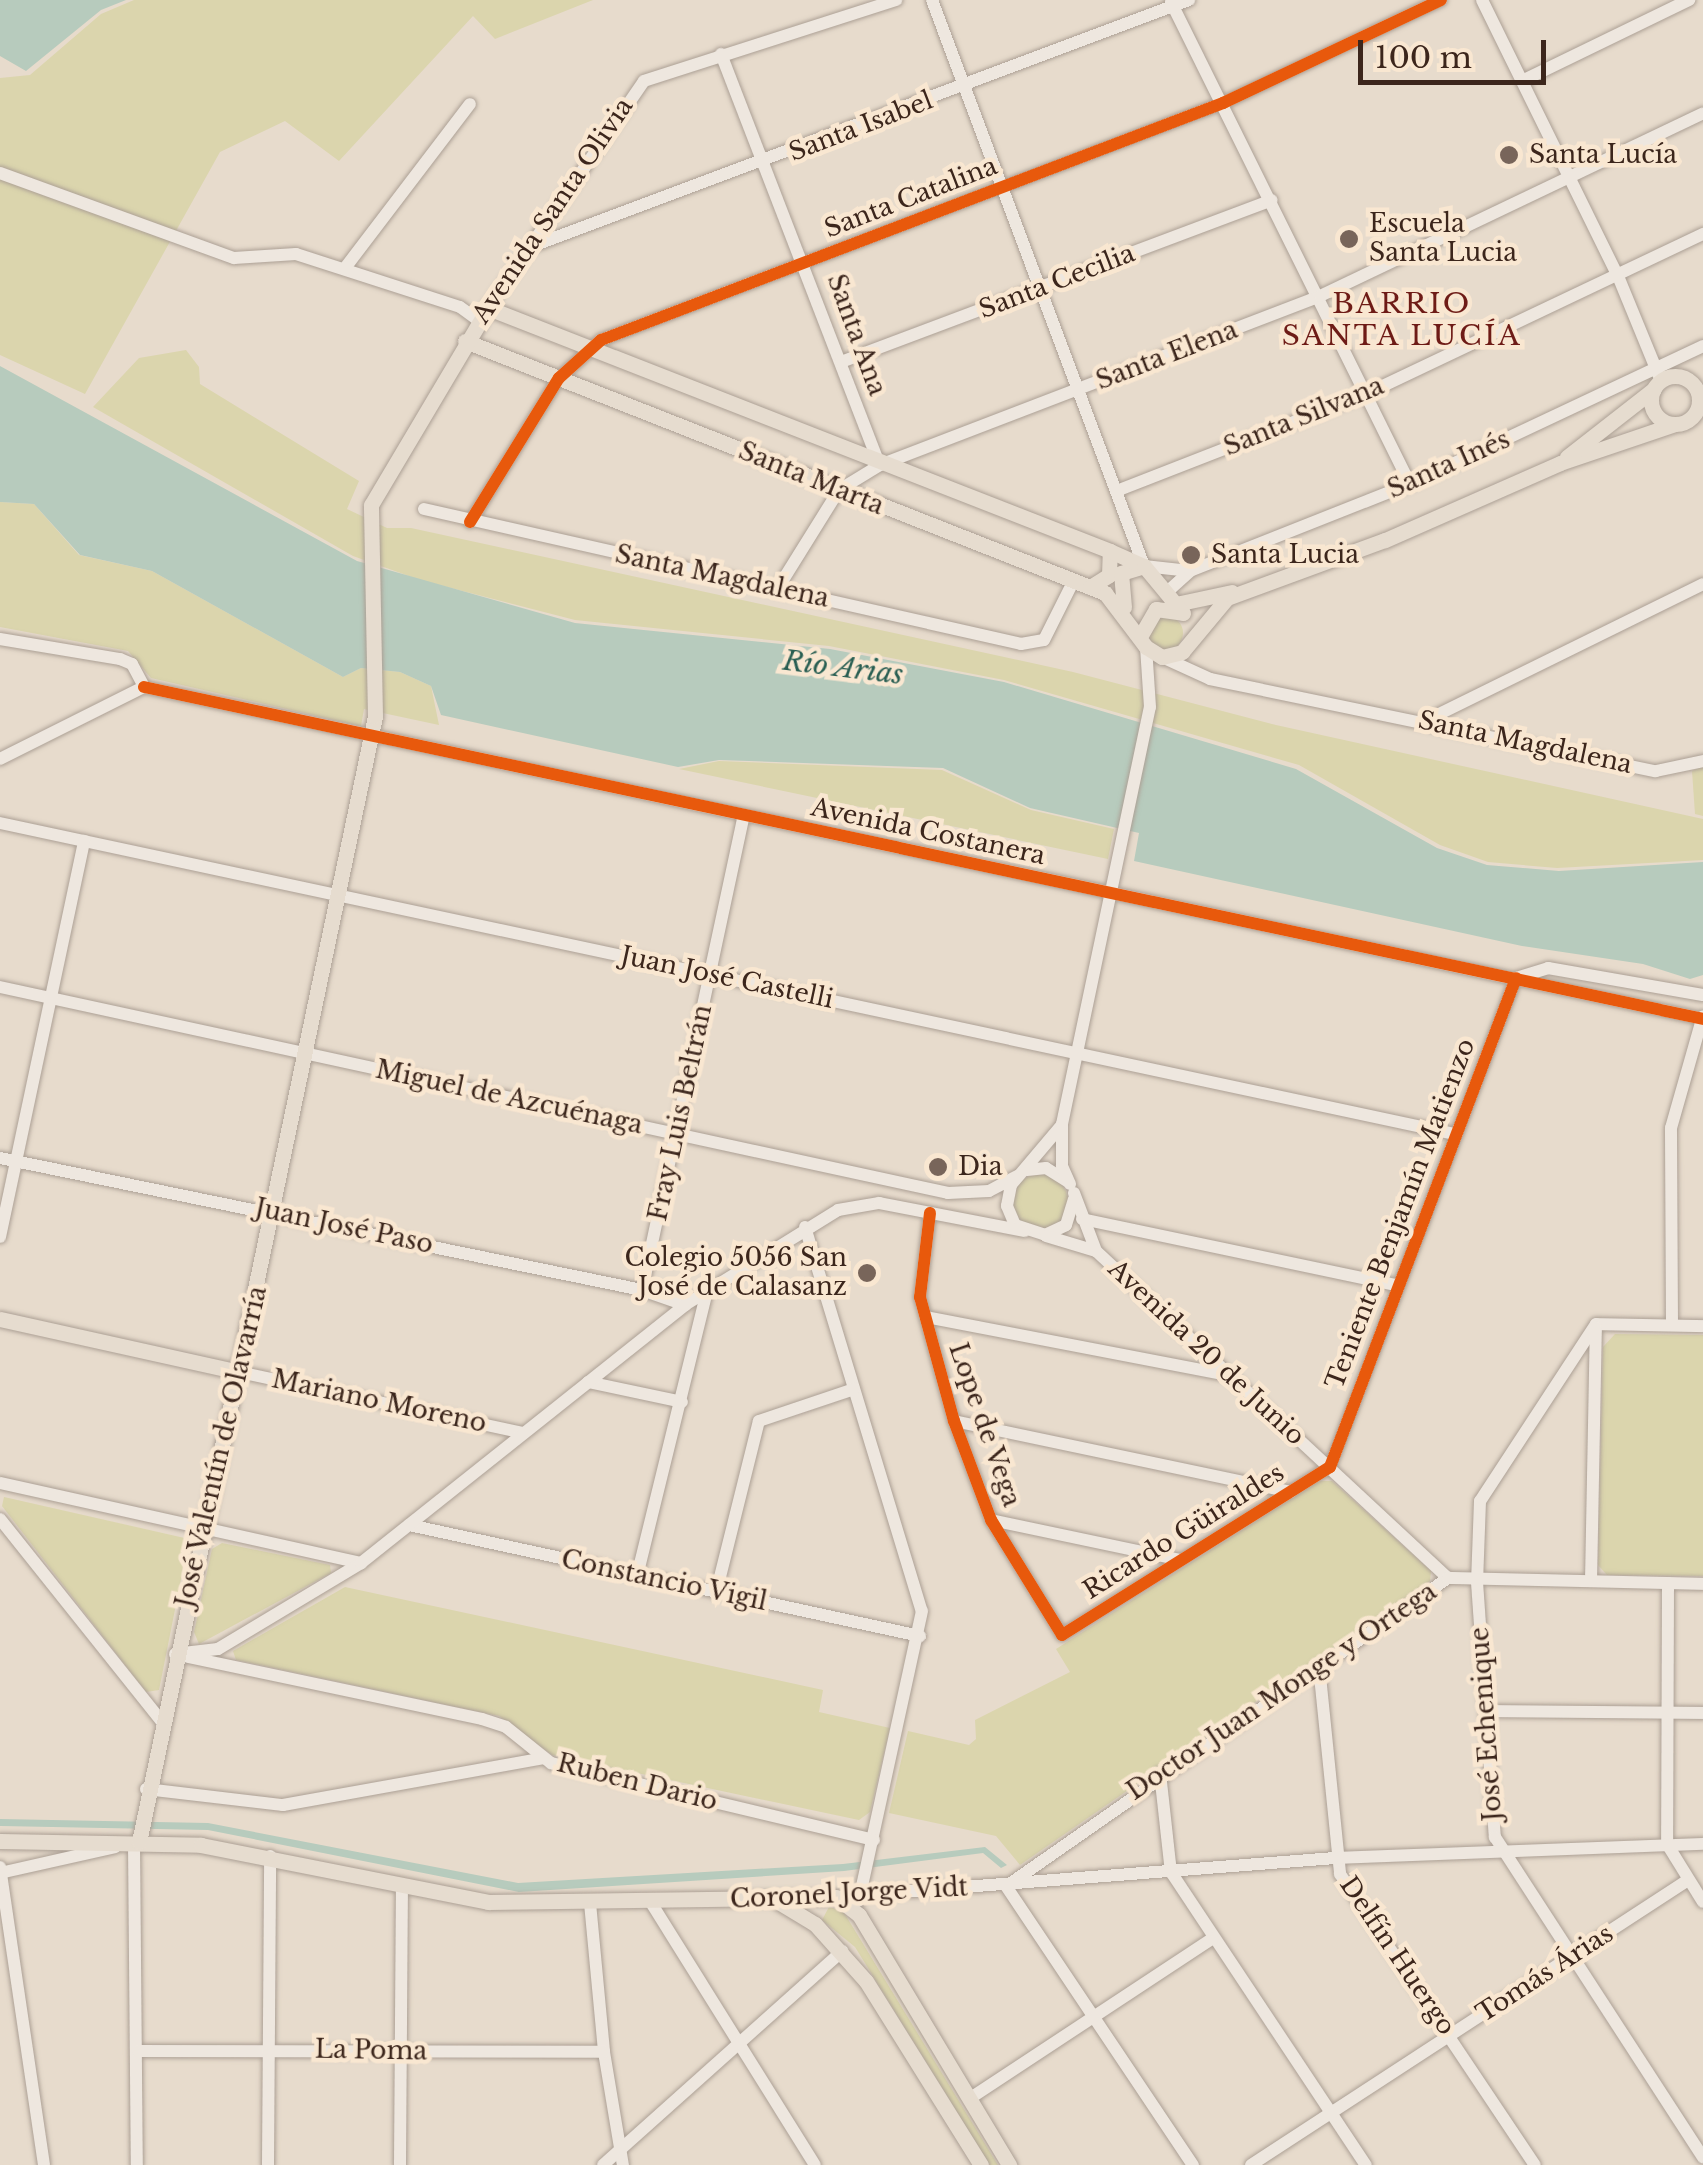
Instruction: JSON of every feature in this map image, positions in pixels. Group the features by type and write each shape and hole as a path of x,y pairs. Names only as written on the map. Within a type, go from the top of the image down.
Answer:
{"main road":[{"name":"Avenida Santa Olivia","path":"369,522 388,469 483,314"},
{"name":"Santa Marta","path":"483,314 587,348 880,466 1144,566"},
{"name":"Santa Marta","path":"465,341 1072,584 1090,586"},
{"path":"1560,463 1666,378 1703,370"},
{"path":"1144,641 1148,616 1174,604 1246,590 1385,540 1560,463 1698,413 1698,393 1666,378"},
{"path":"1666,378 1655,412 1675,424"},
{"name":"José Valentín de Olavarría","path":"139,1837 146,1788 342,897 372,736 376,709 369,522"},
{"path":"1110,550 1110,575 1090,586 1126,613 1144,641 1172,657 1212,610 1246,590"},
{"path":"1126,613 1121,573 1144,566 1192,635"},
{"name":"Mariano Moreno","path":"0,1320 238,1372"},
{"name":"Coronel Jorge Vidt","path":"0,1841 139,1837 270,1856 402,1887 488,1902 833,1897"},
{"path":"817,1926 818,1906 833,1897 861,1920 1009,2165"},
{"path":"773,1900 817,1926 842,1951 981,2165"},
{"path":"842,1951 861,1920"}],"street":[{"name":"Avenida Santa Olivia","path":"483,314 644,81 896,0"},
{"path":"932,0 962,88 1044,288 1144,566"},
{"name":"Santa Isabel","path":"530,248 764,164 1189,0"},
{"name":"Santa Catalina","path":"470,522 560,378 587,348 1222,103 1441,0"},
{"path":"1482,0 1666,378"},
{"path":"1522,81 1690,0"},
{"path":"1172,4 1410,484"},
{"name":"Santa Ana","path":"721,54 806,263 880,466"},
{"path":"345,268 470,104"},
{"name":"Santa Elena","path":"778,588 839,490 880,466 1320,296 1703,112"},
{"name":"Santa Marta","path":"0,173 234,258 296,254 483,314"},
{"name":"Santa Cecilia","path":"841,362 1272,200"},
{"name":"Santa Silvana","path":"1119,490 1368,393 1703,234"},
{"name":"Santa Inés","path":"1144,566 1190,571 1666,378 1703,346"},
{"name":"Santa Magdalena","path":"424,509 1021,644 1044,640 1072,584"},
{"name":"Santa Inés","path":"1174,604 1190,571"},
{"path":"1426,721 1703,584"},
{"path":"0,638 120,658 132,664 144,688 0,759"},
{"path":"1144,641 1153,692"},
{"path":"1024,1232 1006,1206 1022,1173 1062,1124 1153,692 1172,657"},
{"name":"Santa Magdalena","path":"1172,657 1210,679 1656,771 1703,761"},
{"name":"Avenida Costanera","path":"144,688 743,818 1703,1018"},
{"name":"Fray Luis Beltrán","path":"642,1290 743,818"},
{"name":"Juan José Castelli","path":"0,822 1455,1134"},
{"path":"0,1237 84,840"},
{"name":"Avenida Costanera","path":"1516,978 1548,968 1703,995"},
{"name":"Teniente Benjamín Matienzo","path":"1330,1467 1396,1285 1516,978"},
{"name":"Miguel de Azcuénaga","path":"0,987 948,1192 989,1190 1022,1173"},
{"path":"1672,1325 1671,1128 1703,1018"},
{"name":"Avenida 20 de Junio","path":"1062,1124 1062,1166 1096,1252 1448,1578"},
{"name":"Juan José Paso","path":"0,1158 642,1290 686,1305"},
{"path":"176,1654 218,1649 361,1563 686,1305 805,1227 867,1202 1045,1235 1072,1216 1072,1188 1056,1171 1022,1173"},
{"name":"Lope de Vega","path":"930,1213 918,1284 954,1421 991,1520 1062,1634"},
{"path":"1082,1219 1396,1285"},
{"path":"805,1227 922,1611 920,1636 860,1896 861,1920"},
{"name":"Avenida 20 de Junio","path":"1045,1235 1096,1252"},
{"path":"637,1576 707,1291"},
{"path":"926,1317 1227,1375"},
{"path":"1591,1582 1596,1324 1703,1326"},
{"name":"José Echenique","path":"1596,1324 1485,1488 1478,1514 1477,1582 1498,1848 1703,2157"},
{"name":"Mariano Moreno","path":"238,1372 524,1433"},
{"path":"588,1382 682,1402"},
{"path":"716,1593 759,1421 854,1389"},
{"path":"954,1421 1291,1492"},
{"name":"Ricardo Güiraldes","path":"1062,1634 1330,1467"},
{"path":"0,1482 361,1563"},
{"path":"0,1519 162,1721"},
{"path":"991,1520 1181,1560"},
{"name":"Constancio Vigil","path":"409,1526 920,1636"},
{"name":"Doctor Juan Monge y Ortega","path":"1006,1886 1160,1773 1448,1578 1477,1582 1703,1584"},
{"path":"1668,1584 1668,1844 1703,1902"},
{"name":"Ruben Dario","path":"176,1654 482,1719 506,1728 544,1758 874,1840"},
{"name":"Delfín Huergo","path":"1319,1666 1334,1858 1535,2165"},
{"path":"1488,1711 1703,1713"},
{"path":"146,1788 283,1805 544,1758"},
{"path":"1160,1773 1171,1872 1366,2165"},
{"path":"44,2165 0,1871 139,1837"},
{"name":"José Valentín de Olavarría","path":"137,2165 139,1837"},
{"name":"Coronel Jorge Vidt","path":"833,1897 1498,1848 1703,1844"},
{"path":"268,2165 270,1856"},
{"name":"Tomás Árias","path":"1251,2165 1688,1880"},
{"path":"1006,1886 1193,2165"},
{"path":"400,2165 402,1887"},
{"path":"650,1901 815,2165"},
{"path":"590,1902 604,2052 624,2165"},
{"path":"969,2099 1214,1938"},
{"path":"603,2165 842,1951"},
{"name":"La Poma","path":"138,2051 604,2052"}],"shaded area":[{"path":"134,0 593,0 495,39 473,16 339,161 285,121 220,152 85,394 0,355 0,78 30,75 101,14"},
{"path":"186,350 199,367 200,384 359,481 347,509 387,528 411,528 1073,672 1276,725 1703,819 1703,860 1557,868 1488,862 1440,845 1299,765 1004,680 829,646 575,620 420,580 353,556 93,407 139,358"},
{"path":"0,502 34,504 79,555 152,571 343,677 361,668 400,672 431,686 439,725 364,709 361,726 151,678 128,651 0,627"},
{"path":"1166,616 1178,621 1183,633 1178,645 1166,650 1154,645 1149,633 1154,621"},
{"path":"719,761 942,770 1031,810 1114,829 1108,859 679,769"},
{"path":"1703,766 1703,816 1695,814 1692,771"},
{"path":"1040,1174 1060,1182 1068,1202 1060,1222 1040,1230 1020,1222 1012,1202 1020,1182"},
{"path":"1615,1334 1703,1335 1703,1576 1607,1575 1598,1565 1603,1347"},
{"path":"1319,1481 1332,1481 1431,1571 1430,1581 1020,1865 996,1836 889,1813 908,1731 969,1745 976,1739 975,1720 1070,1672 1056,1649"},
{"path":"4,1497 189,1539 159,1690 146,1692 2,1506"},
{"path":"222,1543 330,1565 331,1573 199,1644 194,1632 212,1549"},
{"path":"345,1587 823,1690 819,1712 890,1728 870,1812 859,1820 552,1755 499,1716 236,1660 233,1651"},
{"path":"829,1907 843,1911 998,2165 990,2165 855,1947 822,1920"}],"water":[{"path":"0,0 126,0 101,10 26,71 0,56"},
{"name":"Río Arias","path":"0,366 357,561 575,623 830,649 1004,682 1296,769 1437,848 1487,865 1559,871 1703,862 1703,975 1690,979 1643,964 1522,946 1134,861 1139,833 1030,808 943,768 719,760 678,767 441,715 431,686 400,672 361,668 343,677 152,571 80,555 34,504 0,502"},
{"path":"0,1819 208,1823 518,1883 843,1864 985,1847 1007,1865 1001,1868 983,1853 844,1871 519,1892 208,1830 0,1826"}],"cycle path":[{"path":"470,522 559,378 601,340 1223,103 1441,0"},
{"path":"144,687 1703,1019"},
{"path":"930,1213 920,1297 954,1421 991,1520 1062,1635 1330,1467 1516,978"}],"place":[{"name":"Santa Lucía","path":"1509,155"},
{"name":"Escuela Santa Lucia","path":"1349,239"},
{"name":"Santa Lucia","path":"1191,555"},
{"name":"Dia","path":"938,1167"},
{"name":"Colegio 5056 San José de Calasanz","path":"867,1273"}],"district":[{"name":"BARRIO SANTA LUCÍA","path":"1402,320"}]}
